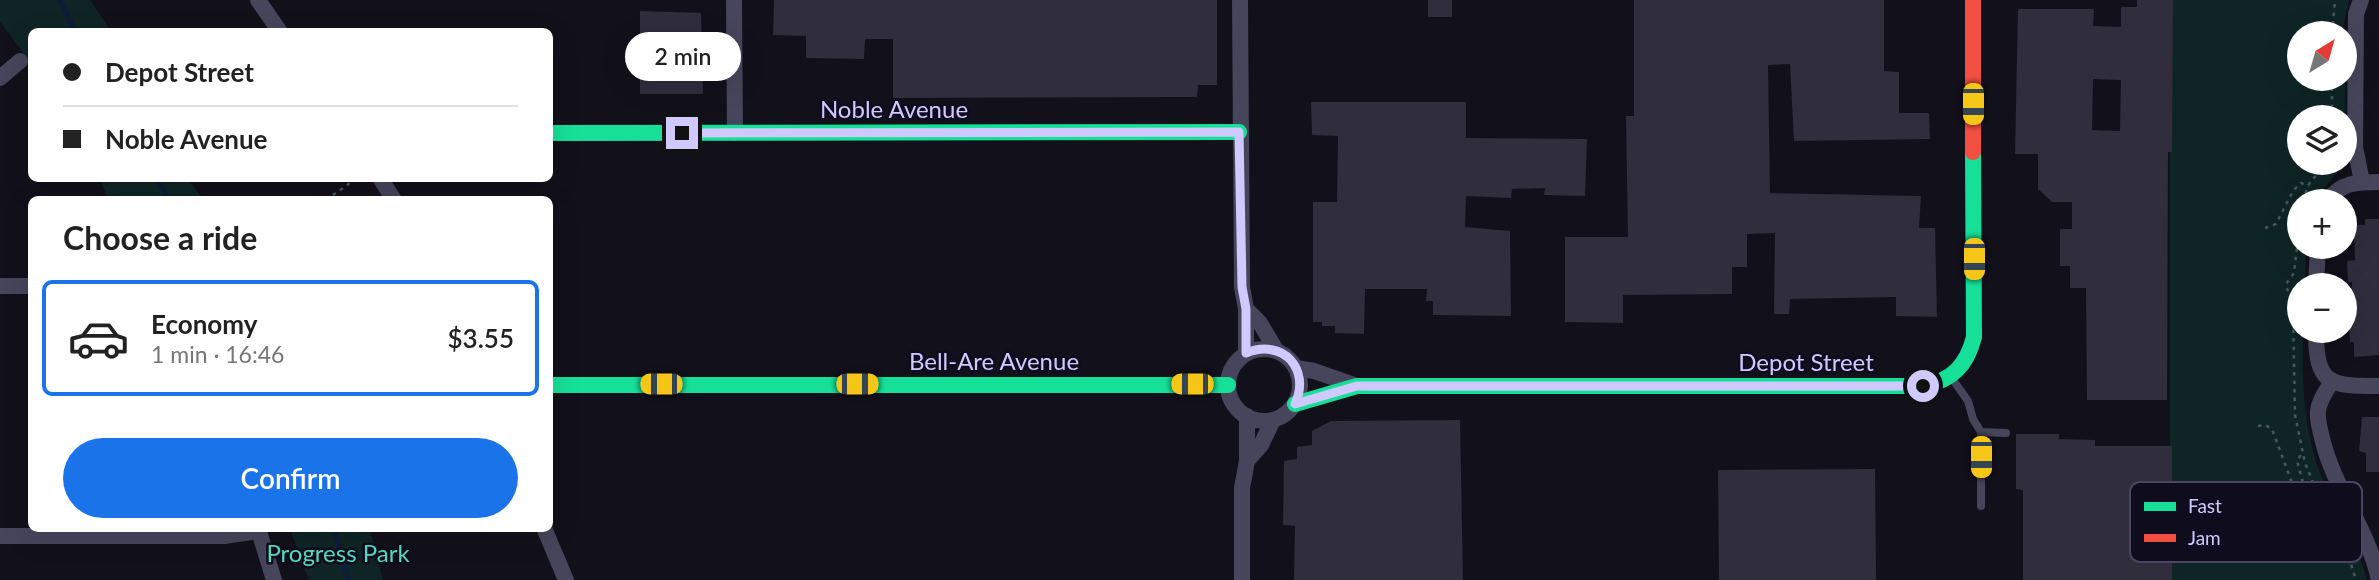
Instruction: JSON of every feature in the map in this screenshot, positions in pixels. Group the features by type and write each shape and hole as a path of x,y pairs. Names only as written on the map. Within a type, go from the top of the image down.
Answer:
{"street":[{"path":"258,0 277,28"},
{"path":"734,0 735,133"},
{"path":"1240,0 1239,132 1246,353"},
{"path":"1951,377 1966,361 1974,337 1973,0"},
{"path":"2361,0 2356,14 2355,147 2362,182"},
{"path":"0,78 20,61"},
{"name":"Noble Avenue","path":"553,134 1239,132"},
{"path":"2340,189 2345,185 2379,182"},
{"path":"0,286 28,286"},
{"path":"1246,309 1260,323 1276,350 1291,360 1296,368 1300,386 1295,404 1289,411 1264,421 1247,416 1233,403 1228,384 1233,366 1246,353 1256,349 1276,350"},
{"path":"2317,343 2318,365 2332,381 2343,386 2379,386"},
{"name":"Depot Street","path":"1296,368 1314,371 1357,386"},
{"name":"Depot Street","path":"1295,404 1357,386 1923,386 1944,382 1951,377"},
{"path":"2332,381 2318,412 2324,446 2337,482"},
{"name":"Bell-Are Avenue","path":"553,385 1228,384"},
{"path":"1242,580 1242,488 1247,461 1247,416"},
{"path":"1247,461 1261,445 1273,419"},
{"path":"0,536 224,536 247,532"},
{"path":"259,532 274,580"},
{"path":"546,532 566,580"},
{"path":"2362,532 2379,580"}],"lane":[{"path":"1951,377 1968,401 1973,419 1981,432 1981,506"},
{"path":"1981,432 2006,433"}],"path":[{"path":"2333,21 2335,0"},
{"path":"2308,189 2320,175"},
{"path":"331,196 351,182"},
{"path":"2265,228 2277,224 2293,191 2301,183 2309,186"},
{"path":"2258,426 2264,425 2273,429 2292,482"},
{"path":"2303,452 2297,461 2303,482"}],"green space":[{"path":"0,0 90,0 109,28 28,28 28,59 0,22"},
{"path":"2170,0 2349,0 2344,21 2287,21 2287,91 2345,91 2345,105 2287,105 2287,175 2335,175 2323,189 2287,189 2287,259 2306,259 2305,273 2287,273 2287,343 2303,343 2305,402 2310,436 2324,482 2170,482"},
{"path":"101,182 190,182 201,196 107,196"},
{"name":"Progress Park","path":"291,532 371,532 383,580 309,580"},
{"path":"2170,562 2361,562 2367,580 2170,580"}],"building":[{"path":"774,0 1217,0 1217,85 1198,85 1197,97 893,98 893,39 865,39 864,59 806,58 806,36 773,35"},
{"path":"1428,0 1452,0 1452,17 1428,17"},
{"path":"1634,0 1884,0 1884,71 1899,72 1899,113 1929,113 1930,139 1794,141 1790,64 1768,65 1770,193 1921,196 1919,228 1935,228 1937,317 1896,316 1896,297 1790,299 1789,314 1774,314 1775,233 1747,234 1747,267 1732,267 1732,294 1623,295 1623,323 1565,322 1565,237 1628,237 1626,116 1634,116"},
{"path":"2137,0 2173,0 2172,152 2168,152 2167,400 2087,400 2086,288 2070,288 2070,266 2060,266 2060,229 2072,229 2072,202 2052,202 2038,189 2038,154 2015,154 2018,9 2094,9 2093,26 2121,27 2121,7 2137,7","holes":["2093,79 2121,80 2120,131 2092,130"]},
{"path":"640,11 701,13 703,94 640,94"},
{"path":"1311,102 1466,102 1466,138 1587,139 1585,196 1544,195 1545,188 1512,189 1511,198 1466,196 1465,227 1510,231 1511,316 1433,315 1433,301 1426,301 1427,289 1365,289 1364,334 1335,333 1335,326 1322,326 1322,322 1313,322 1313,202 1337,202 1338,136 1312,135"},
{"path":"2365,219 2379,219 2379,355 2354,357 2354,343 2357,343 2357,273 2348,273 2347,261 2357,259 2357,225 2365,225"},
{"path":"2362,417 2379,417 2379,472 2366,472 2366,453 2359,451"},
{"path":"1460,420 1463,580 1294,580 1295,526 1283,525 1284,461 1297,459 1297,447 1312,445 1312,431 1331,421"},
{"path":"2016,434 2059,434 2059,439 2095,440 2095,446 2172,446 2172,482 2130,482 2130,562 2172,562 2172,580 2023,580 2023,490 2016,489"},
{"path":"1875,469 1876,580 1719,580 1718,470"}],"waterway":[{"path":"60,0 73,28"},
{"path":"158,182 167,196"},
{"path":"335,532 348,580"}],"traffic: fast":[{"path":"553,133 1239,132"},
{"path":"1295,404 1357,386 1933,384 1957,370 1967,356 1974,337 1973,152"},
{"path":"553,385 1228,385"}],"traffic: jam":[{"path":"1973,0 1973,152"}],"route":[{"path":"682,133 1239,132 1246,353 1256,349 1276,350 1291,360 1296,368 1300,386 1295,404 1357,386 1923,386"}]}
